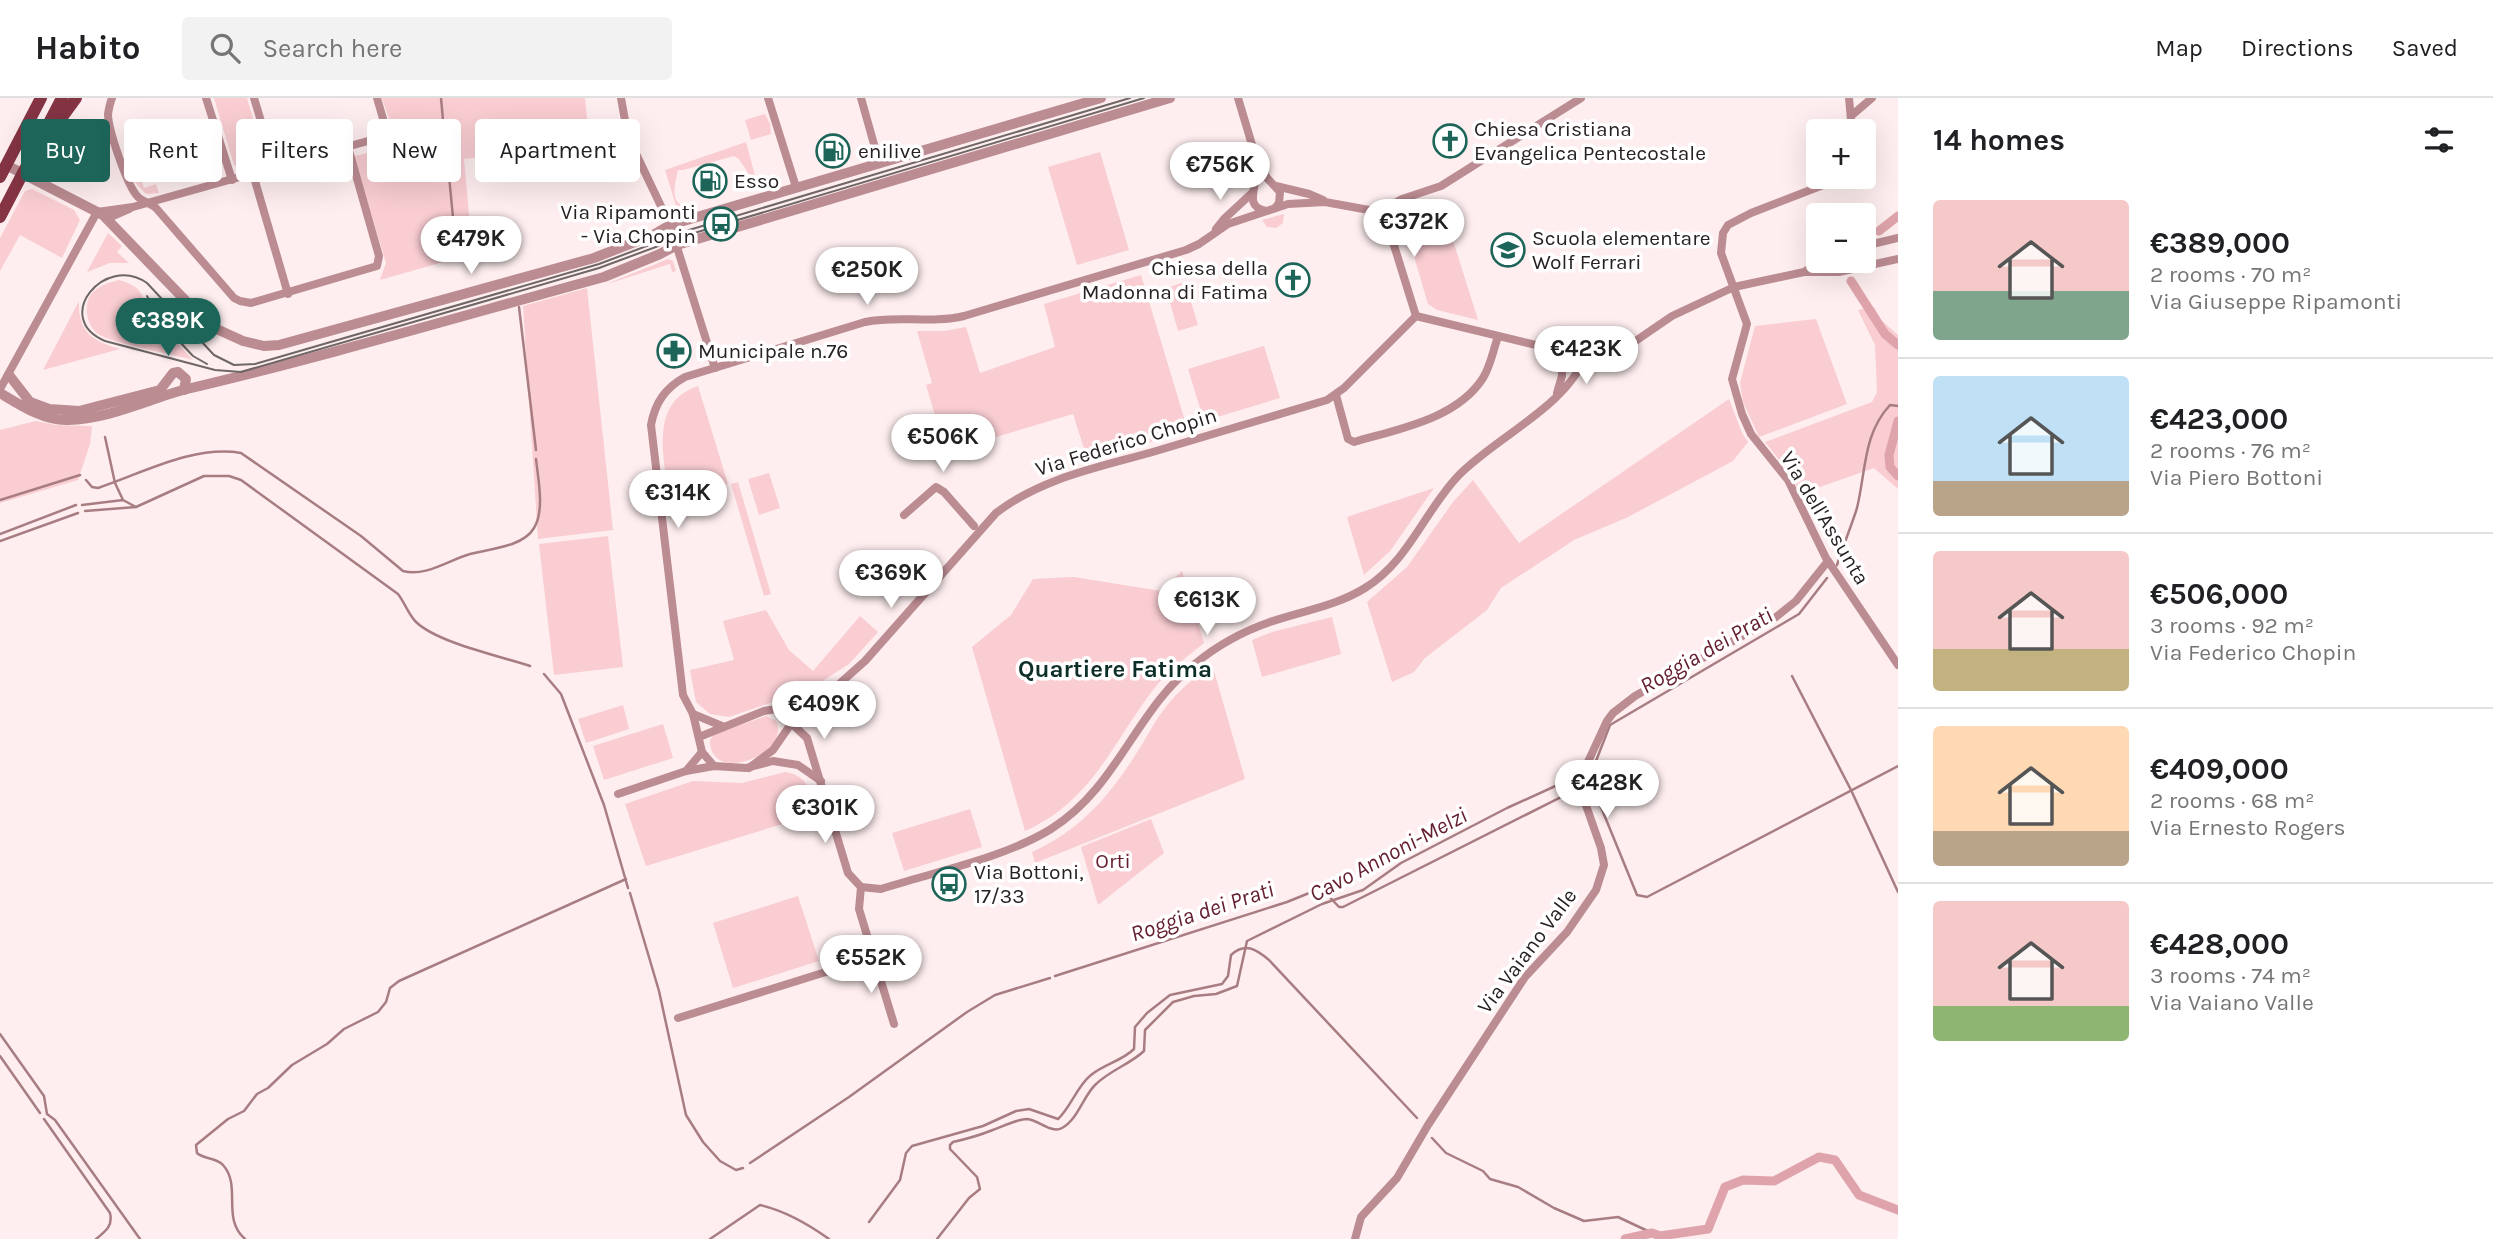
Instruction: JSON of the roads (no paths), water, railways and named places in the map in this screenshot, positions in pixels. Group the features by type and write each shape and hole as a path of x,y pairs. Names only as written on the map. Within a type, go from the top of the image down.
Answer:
{"main road":[{"path":"3,171 41,98"},
{"path":"51,119 62,98"},
{"path":"61,119 76,98"},
{"path":"0,218 21,179"}],"street":[{"path":"113,98 109,119 126,177 140,200 150,203 234,298 240,301 251,303 288,294 372,269 379,262 353,166"},
{"path":"206,98 232,180"},
{"path":"254,98 260,119"},
{"path":"353,146 382,137 386,129 377,98"},
{"path":"621,98 628,137 670,225 715,368"},
{"path":"768,98 796,187"},
{"path":"861,98 879,162"},
{"path":"41,182 102,215 210,326 243,341 264,346 279,345 594,258 653,235 670,225 1101,98"},
{"path":"102,215 4,376 0,391 26,409 65,420 93,416 184,390 246,377 604,276 677,245 1170,98"},
{"path":"714,766 702,752 681,685 651,425 656,406 669,387 685,377 878,320 934,321 964,316 1186,250 1228,224 1298,202 1325,202 1383,210 1402,199 1441,186 1581,98"},
{"path":"1849,98 1851,119"},
{"path":"1851,116 1872,98"},
{"path":"1237,99 1251,147 1255,173 1255,205 1270,210"},
{"path":"1251,147 1281,196 1279,203 1270,210"},
{"path":"3,171 21,173"},
{"path":"102,215 119,215 134,207 236,179"},
{"path":"255,182 288,294"},
{"path":"1215,232 1224,219 1262,182 1309,194 1325,202"},
{"name":"Via dell'Assunta","path":"1813,189 1751,213 1728,225 1723,233 1721,253 1748,324 1732,379 1741,414 1751,434 1788,480 1828,561 1898,665"},
{"path":"1383,210 1416,316 1598,358 1618,353 1672,316 1734,287 1804,272 1839,272 1898,259"},
{"path":"1876,243 1898,238"},
{"name":"Via Federico Chopin","path":"749,768 773,750 804,705 838,685 857,669 996,513 1013,500 1038,486 1336,395 1416,316"},
{"path":"1336,395 1348,439 1354,442 1441,414 1467,397 1479,384 1498,337"},
{"path":"1556,397 1562,376 1561,351"},
{"path":"776,709 807,738 848,873 862,887 881,889 1022,843 1053,828 1094,794 1168,689 1195,663 1220,646 1257,628 1328,605 1367,586 1395,562 1458,477 1556,397 1580,370 1585,356"},
{"path":"4,376 26,399 38,406 60,411 92,410 160,390 173,373 183,375 186,379 184,390"},
{"path":"904,515 933,488 938,487 974,526"},
{"name":"Via Vaiano Valle","path":"1355,1239 1361,1217 1397,1178 1426,1128 1525,977 1567,932 1596,890 1604,865 1601,848 1582,794 1580,779 1607,721 1635,696 1776,617 1797,601 1828,561"},
{"name":"Via Federico Chopin","path":"699,737 764,711 811,699"},
{"path":"692,714 722,726"},
{"path":"785,716 787,730"},
{"path":"686,771 702,752"},
{"path":"618,794 686,771 714,766 749,768 773,761 800,766 821,780"},
{"path":"862,887 859,909 894,1024"},
{"path":"678,1018 874,957"}],"waterway":[{"path":"441,98 443,119"},
{"path":"450,182 456,248"},
{"path":"1879,231 1898,216"},
{"path":"1851,281 1885,334 1898,345"},
{"path":"519,307 536,450"},
{"name":"Roggia dei Prati","path":"1837,565 1857,508 1870,441 1881,416 1890,405 1898,406"},
{"path":"1898,421 1889,455 1890,467 1898,476"},
{"path":"105,437 115,483 123,500"},
{"path":"86,480 92,487 98,488 187,457 205,453 241,453 361,536 403,571 420,572 470,554 514,543 529,534 539,512 536,459"},
{"path":"0,500 80,475"},
{"path":"85,511 136,507 204,476 229,476 241,480 398,594 413,619 426,630 454,643 530,666"},
{"path":"82,505 123,500 136,507"},
{"path":"0,534 76,505"},
{"path":"0,541 78,513"},
{"name":"Roggia dei Prati","path":"1584,784 1610,725 1799,614 1827,578"},
{"path":"544,674 561,694 604,805 628,888"},
{"path":"1792,676 1851,790 1898,892"},
{"name":"Cavo Annoni-Melzi","path":"1583,782 1592,785 1637,895 1647,897 1898,766"},
{"name":"Cavo Annoni-Melzi","path":"937,1239 969,1198 980,1189 977,1177 950,1149 953,1142 1026,1119 1049,1128 1062,1128 1072,1119 1095,1085 1144,1051 1145,1030 1173,1002 1216,994 1237,986 1247,941 1322,904 1363,890 1401,863 1562,783"},
{"name":"Roggia dei Prati","path":"1055,976 1287,902 1319,889 1339,907 1343,907 1579,788"},
{"path":"245,1239 234,1222 228,1173 220,1162 197,1153 196,1145 228,1119 244,1111 257,1094 268,1088 292,1065 327,1044 344,1029 378,1012 386,1002 390,988 399,981 626,879"},
{"name":"Roggia dei Prati","path":"630,893 659,991 686,1115 703,1142 720,1161 736,1170 743,1168"},
{"path":"869,1222 900,1180 906,1153 912,1146 983,1126 1016,1111 1029,1109 1058,1119 1091,1075 1134,1049 1135,1027 1147,1013 1170,995 1222,984 1228,976 1231,955 1246,948 1255,950 1269,960 1417,1118"},
{"name":"Roggia dei Prati","path":"750,1163 849,1097 967,1012 995,995 1050,978"},
{"path":"0,1034 44,1096 47,1114 55,1120 140,1239"},
{"path":"0,1056 40,1113"},
{"path":"44,1119 110,1213 110,1225 96,1239"},
{"path":"1432,1138 1446,1153 1483,1171 1490,1179 1518,1187 1554,1208 1584,1221 1618,1217 1652,1233"},
{"path":"1625,1239 1652,1233 1660,1236 1708,1229 1725,1187 1743,1180 1774,1181 1819,1157 1835,1160 1859,1195 1898,1210"},
{"path":"710,1239 760,1205 796,1219 829,1239"}],"tram line":[{"path":"1130,98 689,230 599,264 255,364 234,365 214,355 147,283 131,276 115,276 101,282 90,292 83,305 83,318 90,331 105,341 215,370 241,372 599,268 691,234 1144,98"},
{"path":"147,296 162,323 193,356 207,364"}],"place":[{"name":"Chiesa Cristiana Evangelica Pentecostale","path":"1450,141"},
{"name":"enilive","path":"833,151"},
{"name":"Esso","path":"710,181"},
{"name":"Via Ripamonti - Via Chopin","path":"721,224"},
{"name":"Scuola elementare Wolf Ferrari","path":"1508,250"},
{"name":"Chiesa della Madonna di Fatima","path":"1293,280"},
{"name":"Municipale n.76","path":"674,351"},
{"name":"Via Bottoni, 17/33","path":"949,884"}],"district":[{"name":"Quartiere Fatima","path":"1115,669"}],"park label":[{"name":"Orti","path":"1113,861"}]}
